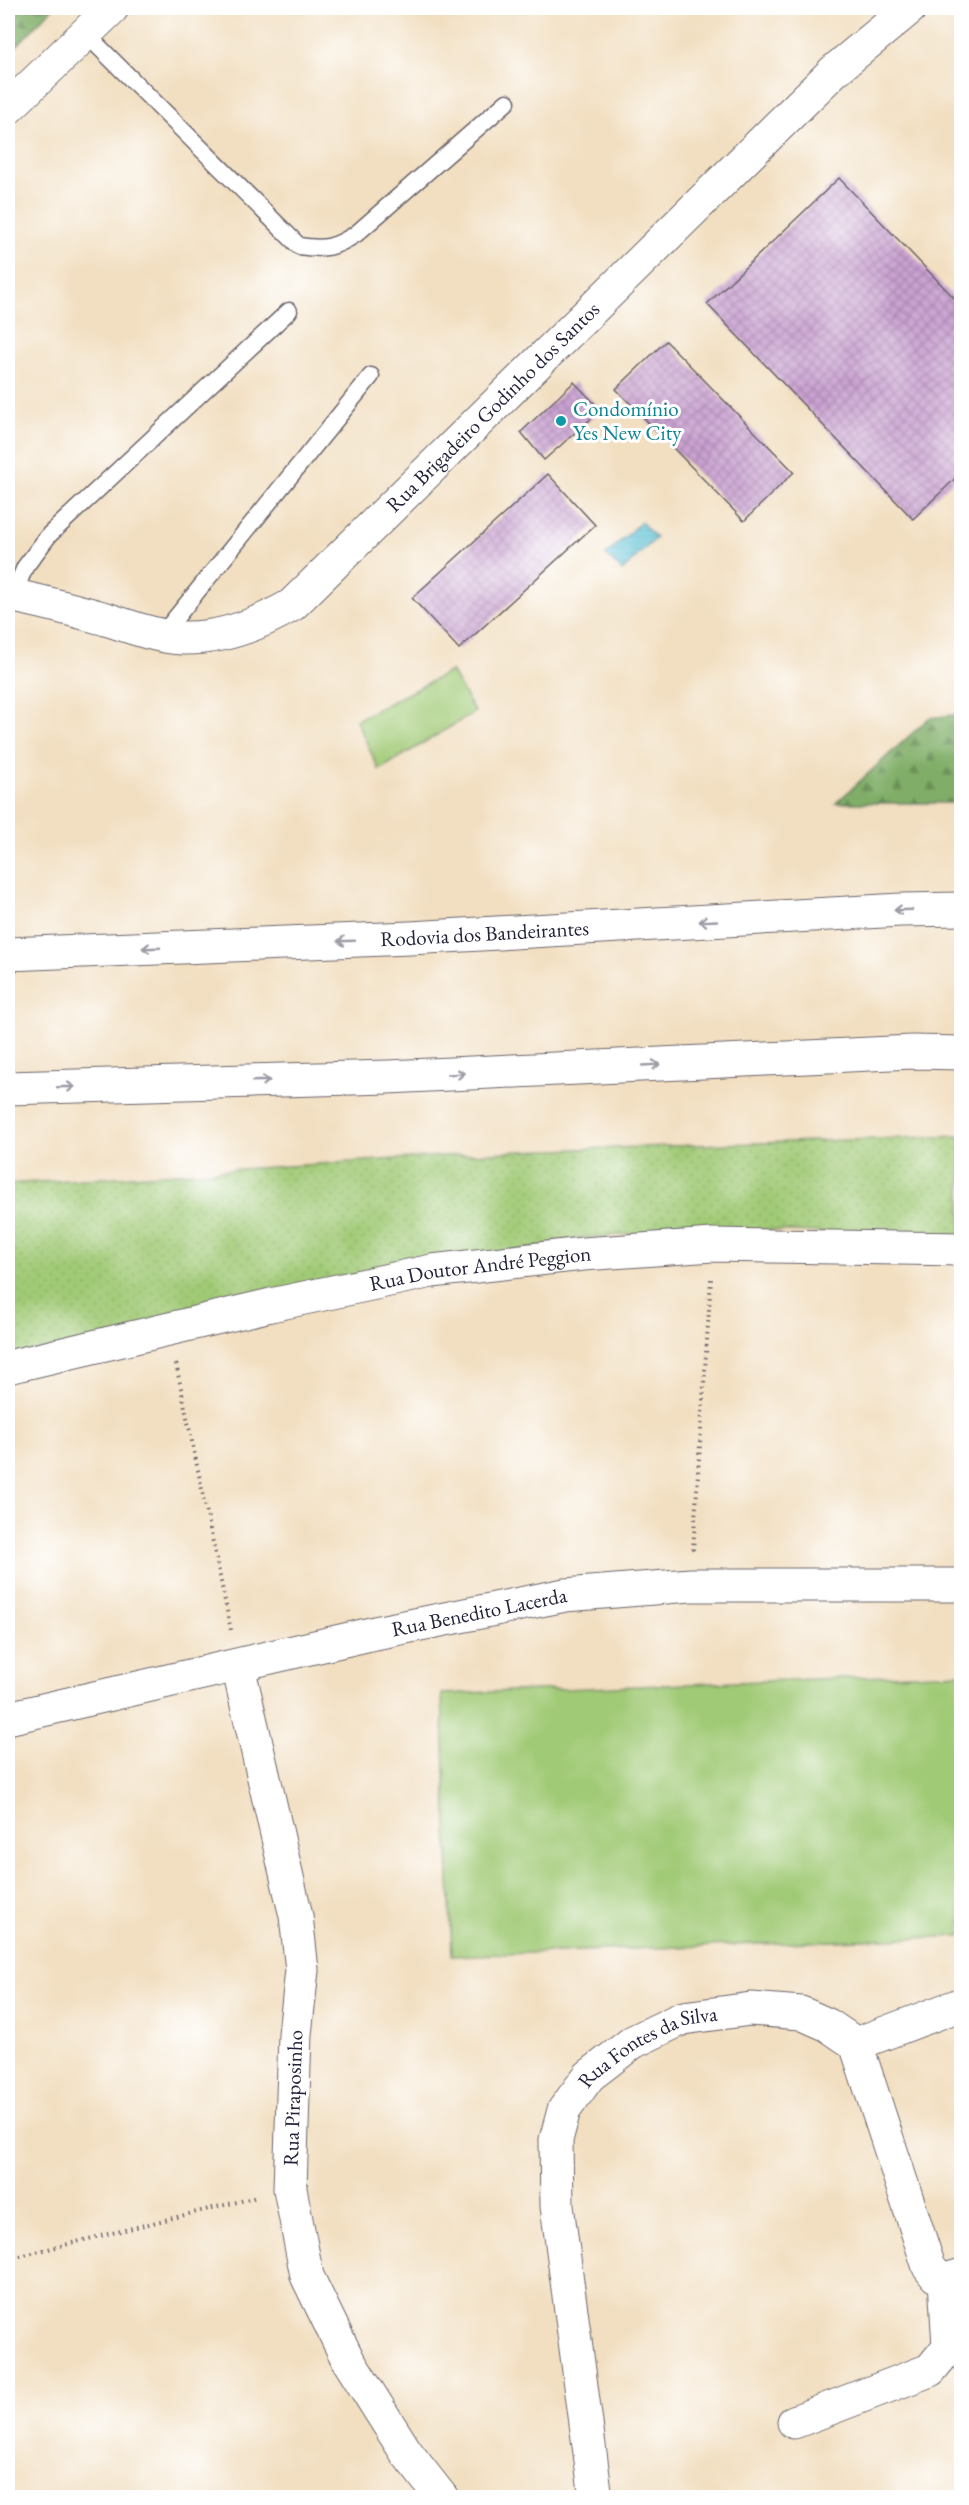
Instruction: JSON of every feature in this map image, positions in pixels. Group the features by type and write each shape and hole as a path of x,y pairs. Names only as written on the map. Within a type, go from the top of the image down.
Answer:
{"main road":[{"path":"8,108 112,8"},
{"name":"Rua Brigadeiro Godinho dos Santos","path":"10,595 88,614 161,636 182,638 224,634 270,617 292,604 834,71 910,8"},
{"name":"Rodovia dos Bandeirantes","path":"8,954 410,938 900,910 962,909"},
{"path":"8,1088 388,1077 912,1052 962,1053"},
{"name":"Rua Doutor André Peggion","path":"8,1366 432,1271 583,1254 713,1245 962,1249"},
{"name":"Rua Benedito Lacerda","path":"8,1718 375,1633 565,1596 691,1585 962,1585"},
{"name":"Rua Piraposinho","path":"238,1666 296,1916 302,1970 295,2034 290,2189 307,2276 348,2360 406,2452 442,2498"},
{"path":"794,2422 930,2370 949,2347 953,2278 936,2276 929,2267 856,2044 962,2004"},
{"name":"Rua Fontes da Silva","path":"596,2498 556,2206 556,2140 564,2110 589,2076 633,2042 683,2018 751,2009 801,2013 828,2025 856,2044"}],"lane":[{"path":"85,33 299,246 322,250 342,243 357,234 507,102"},
{"path":"10,595 25,567 49,535 289,311"},
{"path":"161,636 371,376"}],"path":[{"path":"691,1585 713,1245"},
{"path":"169,1329 238,1666"},
{"path":"8,2259 290,2189"}],"green space":[{"path":"8,8 53,8 8,55"},
{"path":"451,671 475,712 379,770 356,720"},
{"path":"961,714 961,803 836,803 929,718"},
{"path":"961,1136 961,1238 712,1228 581,1238 8,1357 8,1184 522,1151"},
{"path":"961,1673 961,1936 452,1956 442,1694"}],"water":[{"path":"641,522 656,538 622,571 606,555"}],"building":[{"path":"839,178 962,306 962,472 913,519 707,304"},
{"path":"666,341 794,472 744,521 616,389"},
{"name":"Condomínio Yes New City","path":"574,382 601,410 544,460 521,432"},
{"path":"548,474 595,525 459,649 412,598"}],"place":[{"name":"Condomínio Yes New City","path":"561,421"}]}
